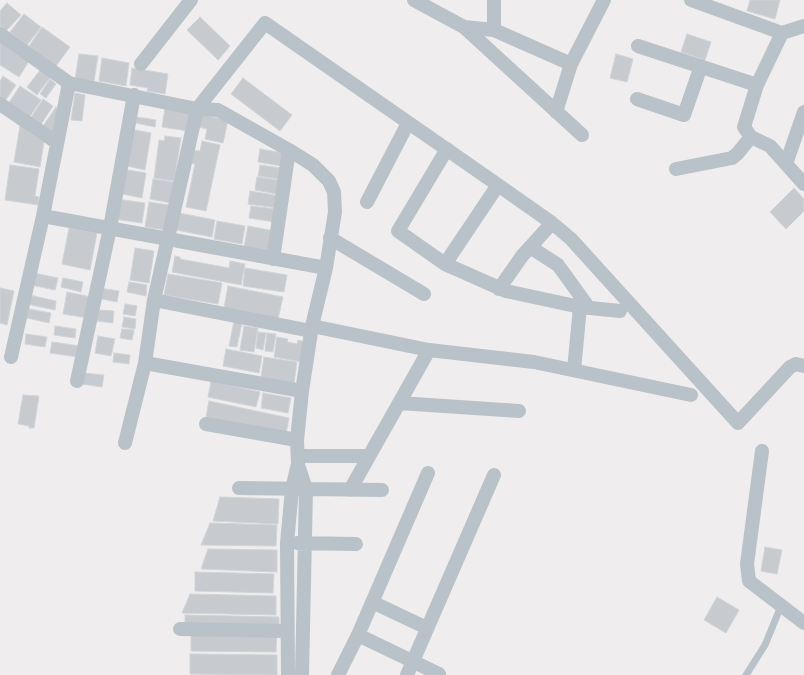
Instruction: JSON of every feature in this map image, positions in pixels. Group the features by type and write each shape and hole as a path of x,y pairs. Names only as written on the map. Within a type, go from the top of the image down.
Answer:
{"street":[{"path":"140,64 191,0"},
{"path":"494,0 494,30"},
{"path":"556,112 571,64 604,0"},
{"path":"691,0 705,3 782,33 804,26"},
{"path":"420,2 464,28 582,135"},
{"path":"125,443 146,364 154,300 197,109 265,23 552,223 571,240 738,423 790,367 796,364 804,366"},
{"path":"464,28 494,30 571,64"},
{"path":"782,33 757,85 744,127 751,137 770,146 804,184"},
{"path":"0,34 69,83 197,109 218,110 313,165 329,181 334,192 334,212 326,268 312,329 302,391 297,440 304,544 302,675"},
{"path":"638,46 757,85"},
{"path":"638,99 684,115 701,66"},
{"path":"11,357 44,216 56,142 69,83"},
{"path":"77,381 110,228 134,95"},
{"path":"0,104 56,142"},
{"path":"786,164 804,112"},
{"path":"367,202 408,123"},
{"path":"676,169 732,158 751,137"},
{"path":"447,149 398,231 445,264 499,289 584,307 620,311"},
{"path":"273,259 288,150"},
{"path":"445,264 498,186"},
{"path":"44,216 326,268"},
{"path":"499,289 530,247 552,223"},
{"path":"330,238 424,294"},
{"path":"530,247 558,265 584,307 574,370"},
{"path":"154,300 429,350 534,362 691,395"},
{"path":"350,490 429,350"},
{"path":"146,364 302,391"},
{"path":"399,403 519,411"},
{"path":"206,424 297,440"},
{"path":"762,451 747,564 749,581 804,623"},
{"path":"298,460 368,456"},
{"path":"338,675 358,635 428,473"},
{"path":"410,668 494,475"},
{"path":"240,488 382,490"},
{"path":"288,675 287,543 299,489"},
{"path":"287,543 356,544"},
{"path":"372,602 427,628"},
{"path":"180,628 287,626 303,621"},
{"path":"358,635 410,668 439,674"}],"lane":[{"path":"746,675 765,645 781,606"}],"building":[{"path":"750,0 780,0 775,19 747,11"},
{"path":"7,3 21,15 6,31 0,26 0,11"},
{"path":"24,14 41,27 27,45 10,32"},
{"path":"200,17 230,46 218,60 187,30"},
{"path":"42,27 70,47 56,66 29,46"},
{"path":"687,34 711,42 705,60 681,52"},
{"path":"0,37 31,58 19,77 0,65"},
{"path":"79,54 98,56 94,81 75,79"},
{"path":"616,54 633,59 627,82 610,78"},
{"path":"102,58 129,63 126,86 99,81"},
{"path":"132,68 168,74 165,94 147,91 148,88 130,85"},
{"path":"41,69 51,76 37,95 27,87"},
{"path":"3,76 16,85 5,101 0,97 0,81"},
{"path":"243,78 292,115 280,131 231,94"},
{"path":"50,79 56,84 46,98 40,94"},
{"path":"20,86 41,100 29,118 8,104"},
{"path":"75,93 85,95 82,121 71,120"},
{"path":"43,99 53,106 40,126 30,119"},
{"path":"56,107 59,113 54,134 43,126"},
{"path":"165,108 191,112 188,131 162,127"},
{"path":"201,115 228,120 223,143 205,139 207,129 199,127"},
{"path":"137,117 156,120 155,127 136,123"},
{"path":"20,126 44,142 40,167 14,162"},
{"path":"130,129 151,133 145,170 123,165"},
{"path":"165,136 181,138 174,181 154,178 159,140 164,141"},
{"path":"202,141 220,145 206,211 186,207 195,164 189,163 192,150 200,151"},
{"path":"260,149 283,153 281,166 258,162"},
{"path":"10,165 39,169 35,196 39,197 38,205 5,200"},
{"path":"260,165 281,168 279,179 258,176"},
{"path":"122,169 146,173 142,198 118,193"},
{"path":"257,177 280,180 277,194 255,190"},
{"path":"153,179 175,182 171,203 150,199"},
{"path":"794,188 804,199 804,211 786,229 770,212"},
{"path":"250,191 280,196 278,208 248,204"},
{"path":"117,199 145,203 142,223 114,219"},
{"path":"149,202 169,205 165,230 145,227"},
{"path":"251,206 276,209 275,222 249,218"},
{"path":"179,213 215,220 212,237 176,230"},
{"path":"217,221 245,226 242,244 214,239"},
{"path":"248,226 274,231 270,251 244,247"},
{"path":"69,228 97,233 90,270 62,264"},
{"path":"135,248 154,251 149,283 130,280"},
{"path":"175,256 180,257 180,259 229,268 230,261 245,264 241,285 172,272"},
{"path":"245,268 287,275 284,292 243,286"},
{"path":"34,273 58,278 55,290 31,285"},
{"path":"168,274 222,283 218,304 164,295"},
{"path":"63,278 83,282 81,292 61,287"},
{"path":"129,282 147,285 146,296 127,292"},
{"path":"228,286 283,297 278,319 224,308"},
{"path":"0,288 14,291 7,325 0,323"},
{"path":"99,288 119,291 117,302 97,298"},
{"path":"67,292 91,297 88,318 63,314"},
{"path":"29,295 56,301 55,310 27,304"},
{"path":"125,304 137,306 135,316 123,314"},
{"path":"29,309 51,313 49,323 27,318"},
{"path":"99,310 114,311 113,323 97,321"},
{"path":"124,317 136,319 135,329 122,327"},
{"path":"234,321 242,322 237,347 229,346"},
{"path":"55,326 76,329 75,338 54,335"},
{"path":"244,326 258,328 254,352 240,350"},
{"path":"122,329 134,330 132,340 120,338"},
{"path":"258,332 266,333 263,350 256,348"},
{"path":"267,333 276,334 273,352 265,351"},
{"path":"26,334 47,337 45,347 25,344"},
{"path":"98,336 115,339 111,356 95,353"},
{"path":"277,337 288,339 287,342 297,344 298,340 305,342 302,362 274,357"},
{"path":"52,342 80,346 78,357 50,353"},
{"path":"226,349 262,356 259,373 223,366"},
{"path":"114,353 130,355 129,364 113,362"},
{"path":"264,357 297,362 294,383 261,377"},
{"path":"84,373 104,375 102,387 82,384"},
{"path":"211,381 260,392 256,407 208,397"},
{"path":"263,393 291,398 288,413 261,408"},
{"path":"23,395 39,396 34,428 18,424"},
{"path":"209,401 289,418 286,434 206,417"},
{"path":"220,497 279,499 278,524 213,521"},
{"path":"210,523 277,525 276,546 201,545"},
{"path":"765,547 782,550 777,574 761,571"},
{"path":"208,549 277,550 277,572 201,569"},
{"path":"195,572 274,574 273,593 195,591"},
{"path":"190,594 276,596 276,615 182,613"},
{"path":"717,597 739,610 726,633 704,620"},
{"path":"185,615 279,617 279,629 185,627"},
{"path":"191,632 277,633 276,652 191,651"},
{"path":"190,654 277,655 277,675 190,674"}]}
